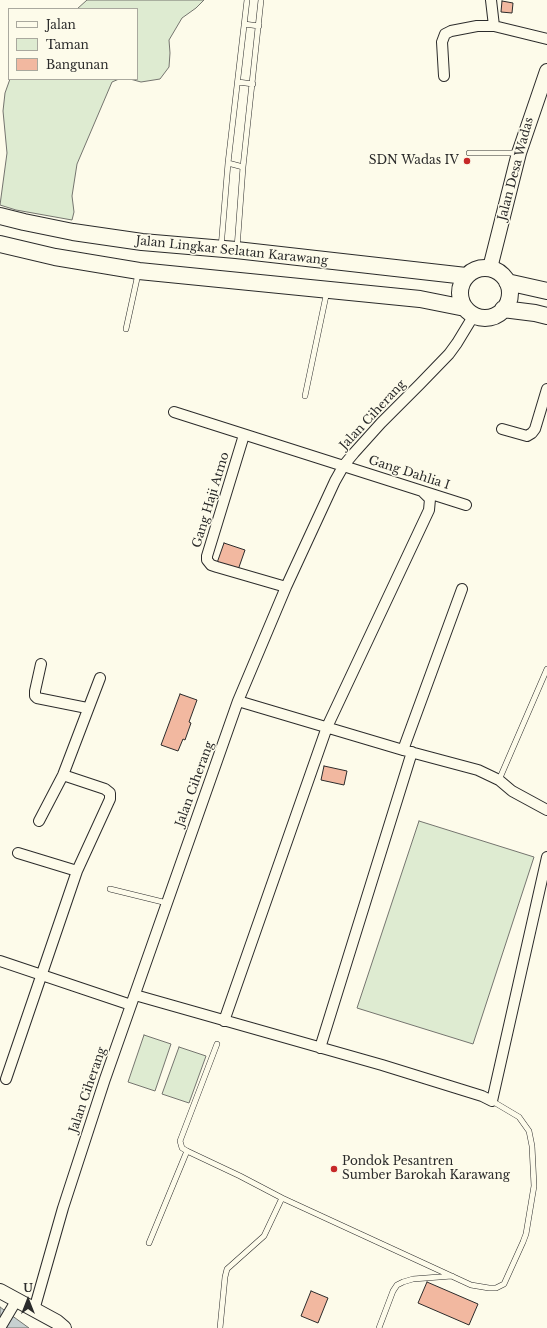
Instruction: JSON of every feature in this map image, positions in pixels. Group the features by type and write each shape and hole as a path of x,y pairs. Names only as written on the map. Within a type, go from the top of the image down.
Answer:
{"main road":[{"name":"Jalan Desa Wadas","path":"490,268 519,153 547,71"},
{"name":"Jalan Lingkar Selatan Karawang","path":"0,216 110,238 236,250 466,276"},
{"path":"0,244 55,257 139,271 420,299 469,312 484,318 495,316 504,309 509,300 510,291 507,282 497,271 490,268 477,269 466,276 461,284 460,292 461,301 469,312"},
{"path":"507,282 547,291"},
{"path":"504,309 547,316"},
{"path":"0,1291 57,1322 64,1328"}],"street":[{"path":"491,0 494,26"},
{"path":"444,76 442,42 444,34 451,31 477,26 494,26 547,39"},
{"name":"Jalan Ciherang","path":"34,1310 76,1164 131,1005 238,701 286,587 335,481 344,465 381,423 449,354 457,343 469,312"},
{"path":"502,429 527,436 532,433 535,429 547,389"},
{"name":"Gang Dahlia I","path":"174,412 466,505"},
{"name":"Gang Haji Atmo","path":"244,434 207,560 211,565 286,587"},
{"path":"224,1021 327,727 429,510 430,499 423,492"},
{"path":"320,1048 407,751 462,589"},
{"path":"41,664 35,691 35,696 37,698 88,708"},
{"path":"39,821 63,775 100,678"},
{"path":"238,701 407,751 478,770 499,780 512,790 547,810"},
{"path":"6,1079 77,871 109,804 110,792 63,775"},
{"path":"18,853 77,871"},
{"path":"135,995 468,1091 492,1101 547,857"},
{"path":"0,962 131,1005"},
{"path":"2,1324 16,1301"}],"lane":[{"path":"220,249 228,163 247,0"},
{"path":"236,250 243,166 261,0"},
{"path":"244,24 258,26"},
{"path":"238,82 253,84"},
{"path":"469,153 519,153"},
{"path":"228,163 243,166"},
{"path":"126,329 139,271"},
{"path":"305,396 327,290"},
{"path":"499,780 547,670"},
{"path":"110,889 167,903"},
{"path":"218,1044 180,1141 182,1148 282,1198 452,1276 480,1287 496,1288 504,1284 526,1234 534,1186 532,1146 529,1131 519,1117 492,1101"},
{"path":"149,1243 186,1151"},
{"path":"220,1328 227,1269 264,1236 282,1198"},
{"path":"379,1328 393,1291 397,1286 403,1282 413,1279 452,1276"}],"green space":[{"path":"87,0 204,0 182,18 169,40 169,67 160,79 141,82 134,80 138,80 138,8 78,8"},
{"path":"10,80 117,80 112,82 77,164 72,196 74,212 72,220 16,210 0,205 7,153 3,111 5,93"},
{"path":"419,821 534,857 473,1044 357,1008"},
{"path":"144,1035 171,1044 155,1091 128,1082"},
{"path":"179,1047 206,1056 189,1103 162,1094"}],"shaded area":[{"path":"0,1307 29,1328 0,1328"}],"building":[{"path":"502,1 513,3 512,13 501,12"},
{"path":"224,543 245,550 238,570 217,563"},
{"path":"180,694 197,700 189,722 191,723 185,740 183,739 178,751 161,745"},
{"path":"324,766 347,771 344,785 321,780"},
{"path":"427,1282 478,1304 469,1325 418,1303"},
{"path":"311,1291 328,1298 318,1323 301,1316"}],"place":[{"name":"SDN Wadas IV","path":"467,161"},
{"name":"Pondok Pesantren Sumber Barokah Karawang","path":"334,1169"}]}
